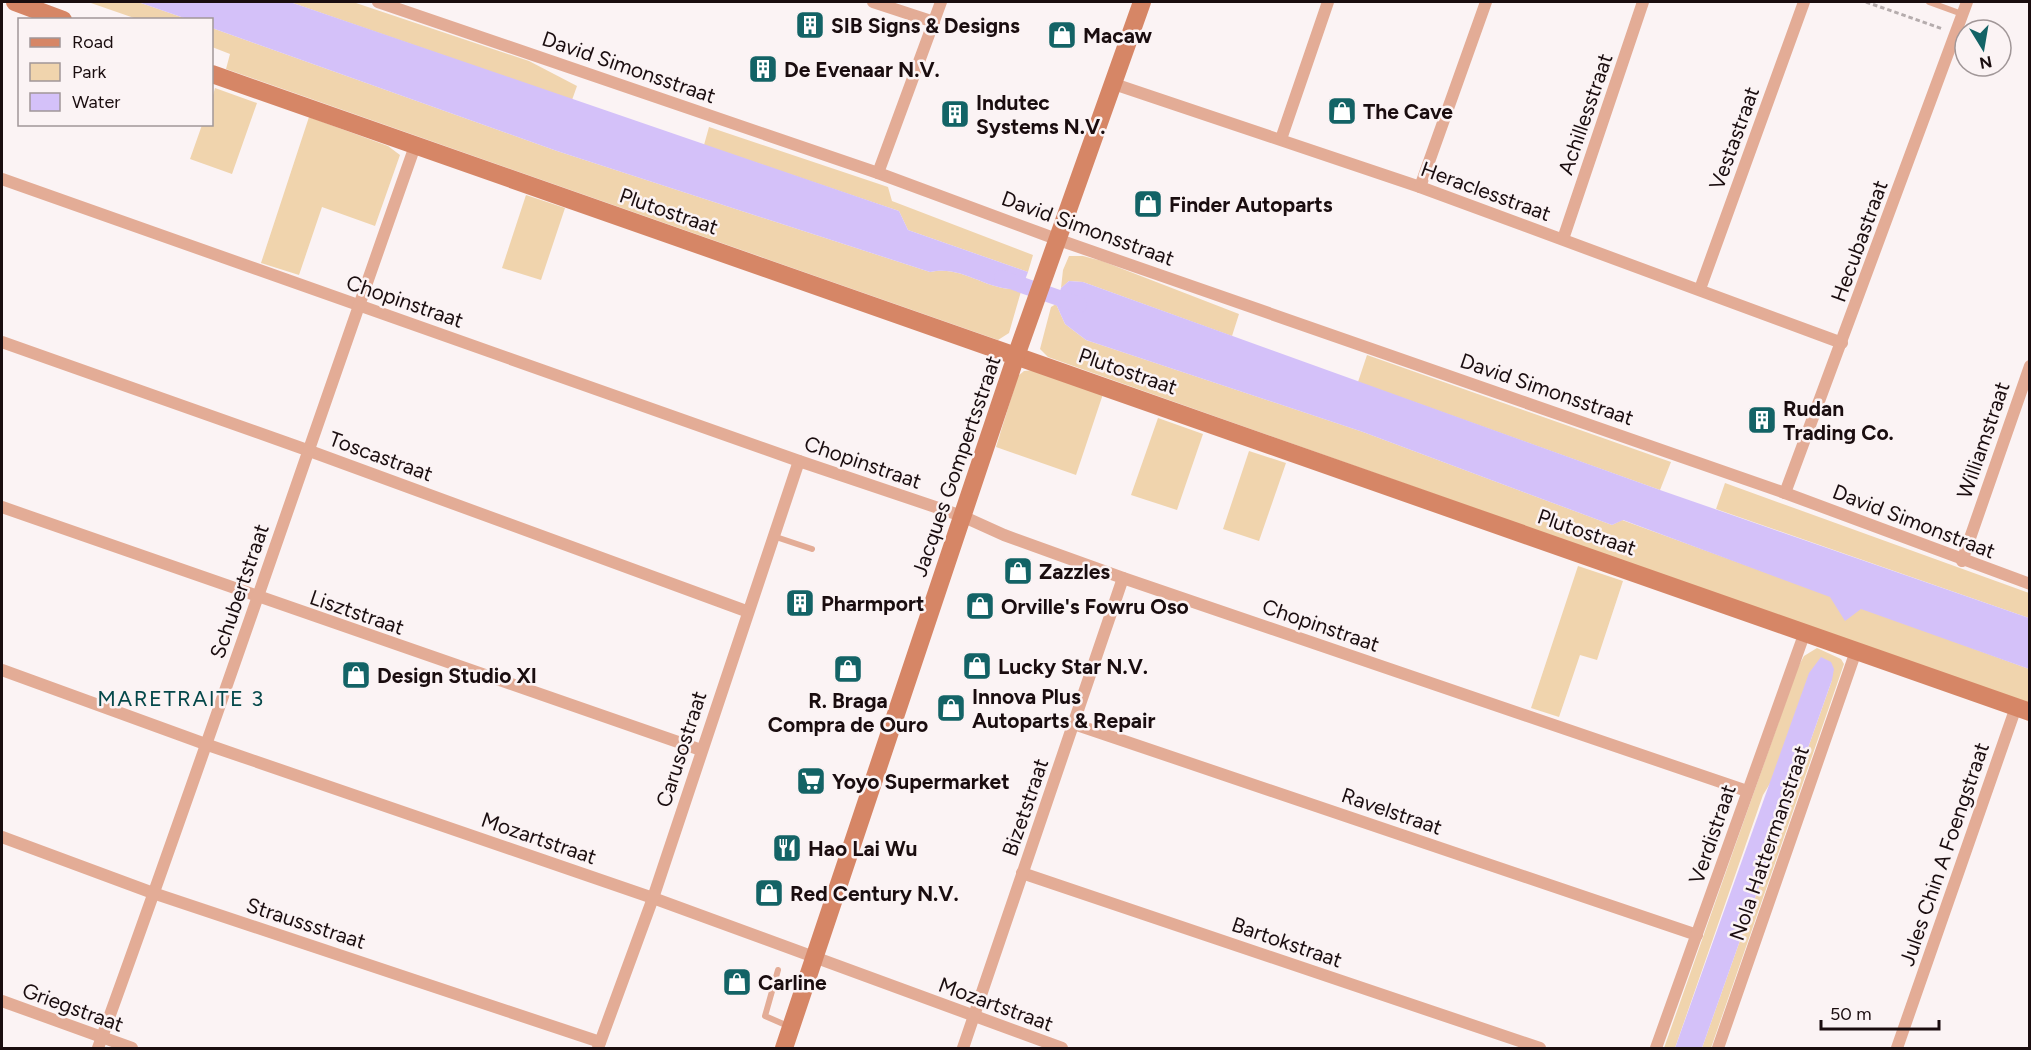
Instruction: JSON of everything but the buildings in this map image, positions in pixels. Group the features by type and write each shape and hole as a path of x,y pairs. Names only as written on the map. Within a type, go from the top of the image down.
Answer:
{"street":[{"path":"15,2 58,18"},
{"name":"David Simonsstraat","path":"378,2 878,173 1056,248 1785,493"},
{"path":"873,2 934,22"},
{"path":"878,173 941,2"},
{"name":"Jacques Gompertsstraat","path":"784,1048 1016,356 1142,2"},
{"path":"1281,139 1328,2"},
{"path":"1420,187 1486,2"},
{"name":"Achillesstraat","path":"1563,239 1643,2"},
{"name":"Vestastraat","path":"1701,288 1804,2"},
{"name":"Hecubastraat","path":"1961,18 1967,2"},
{"name":"Hecubastraat","path":"1785,493 1953,38"},
{"name":"Plutostraat","path":"213,74 2023,710"},
{"name":"Heraclesstraat","path":"1114,84 1420,187 1701,288 1842,343"},
{"name":"Schubertstraat","path":"100,1043 208,744 307,450 415,146"},
{"name":"Chopinstraat","path":"2,179 799,461 962,516 1004,535 1123,578 1747,791"},
{"name":"Toscastraat","path":"2,342 307,450 746,611"},
{"name":"Williamstraat","path":"1962,561 2030,366"},
{"name":"Carusostraat","path":"599,1045 653,898 746,611 799,461"},
{"name":"David Simonstraat","path":"1785,493 2030,585"},
{"name":"Lisztstraat","path":"2,507 258,598 701,750"},
{"name":"Bizetstraat","path":"963,1048 1123,578"},
{"name":"Verdistraat","path":"1656,1048 1805,632"},
{"name":"Nola Hattermanstraat","path":"1718,1048 1856,651"},
{"name":"Mozartstraat","path":"2,670 653,898 973,1018 1062,1048"},
{"name":"Jules Chin A Foengstraat","path":"1897,1048 2023,710"},
{"name":"Ravelstraat","path":"1074,724 1697,935"},
{"name":"Straussstraat","path":"2,837 153,893 599,1045"},
{"name":"Bartokstraat","path":"1022,873 1540,1048"},
{"name":"Griegstraat","path":"2,1001 100,1043 132,1048"}],"lane":[{"path":"1929,2 1962,14"},
{"path":"773,536 812,549"},
{"path":"778,970 765,1016 791,1027"}],"path":[{"path":"1866,2 1953,32"}],"green space":[{"path":"88,2 138,2 184,18 134,18"},
{"path":"290,2 353,2 529,61 577,86 572,100"},
{"path":"213,28 557,151 930,272 954,272 998,287 1022,288 1009,333 998,340 226,69 230,54 213,47"},
{"path":"215,88 257,103 232,174 190,159 202,126 213,126"},
{"path":"309,117 388,146 400,155 375,226 322,207 299,275 261,263"},
{"path":"709,127 888,187 892,201 1033,255 1028,272 908,230 899,211 704,145"},
{"path":"526,195 565,208 541,280 502,268"},
{"path":"1069,256 1083,256 1102,261 1239,314 1232,336 1083,282 1069,281 1061,288 1063,270"},
{"path":"1056,304 1065,324 1086,340 1363,432 1612,525 1622,520 2029,669 2029,705 1048,357 1040,349 1051,307"},
{"path":"1367,355 1671,462 1660,490 1358,382"},
{"path":"1034,370 1103,394 1076,475 996,447 1018,376 1024,371"},
{"path":"1158,418 1203,434 1177,510 1131,495"},
{"path":"1249,451 1286,463 1259,541 1223,529"},
{"path":"1725,483 2029,593 2029,618 1716,509"},
{"path":"1578,566 1623,581 1597,660 1580,655 1559,717 1531,708"},
{"path":"1817,648 1841,659 1844,664 1711,1048 1702,1048 1832,680 1763,795 1675,1048 1664,1048 1798,667 1804,656"}],"water":[{"path":"138,2 290,2 899,211 908,230 1028,272 1022,288 1010,289 954,272 930,272 557,151 213,28 213,18 184,18"},
{"path":"1069,281 1083,282 1660,490 2029,618 2029,669 1861,609 1845,621 1830,597 1623,520 1612,525 1363,432 1086,340 1065,324 1056,304 1061,288"},
{"path":"1821,657 1831,662 1834,669 1832,680 1702,1048 1675,1048 1809,673"}],"waterway":[{"path":"1002,278 1079,305"}],"place":[{"name":"SIB Signs & Designs","path":"810,25"},
{"name":"Macaw","path":"1062,35"},
{"name":"De Evenaar N.V.","path":"763,69"},
{"name":"The Cave","path":"1342,111"},
{"name":"Indutec Systems N.V.","path":"955,114"},
{"name":"Finder Autoparts","path":"1148,204"},
{"name":"Rudan Trading Co.","path":"1762,420"},
{"name":"Zazzles","path":"1018,571"},
{"name":"Pharmport","path":"800,603"},
{"name":"Orville's Fowru Oso","path":"980,606"},
{"name":"Lucky Star N.V.","path":"977,666"},
{"name":"R. Braga Compra de Ouro","path":"848,669"},
{"name":"Design Studio XI","path":"356,675"},
{"name":"Innova Plus Autoparts & Repair","path":"951,708"},
{"name":"Yoyo Supermarket","path":"811,781"},
{"name":"Hao Lai Wu","path":"787,848"},
{"name":"Red Century N.V.","path":"769,893"},
{"name":"Carline","path":"737,982"}],"district":[{"name":"MARETRAITE 3","path":"181,698"}]}
